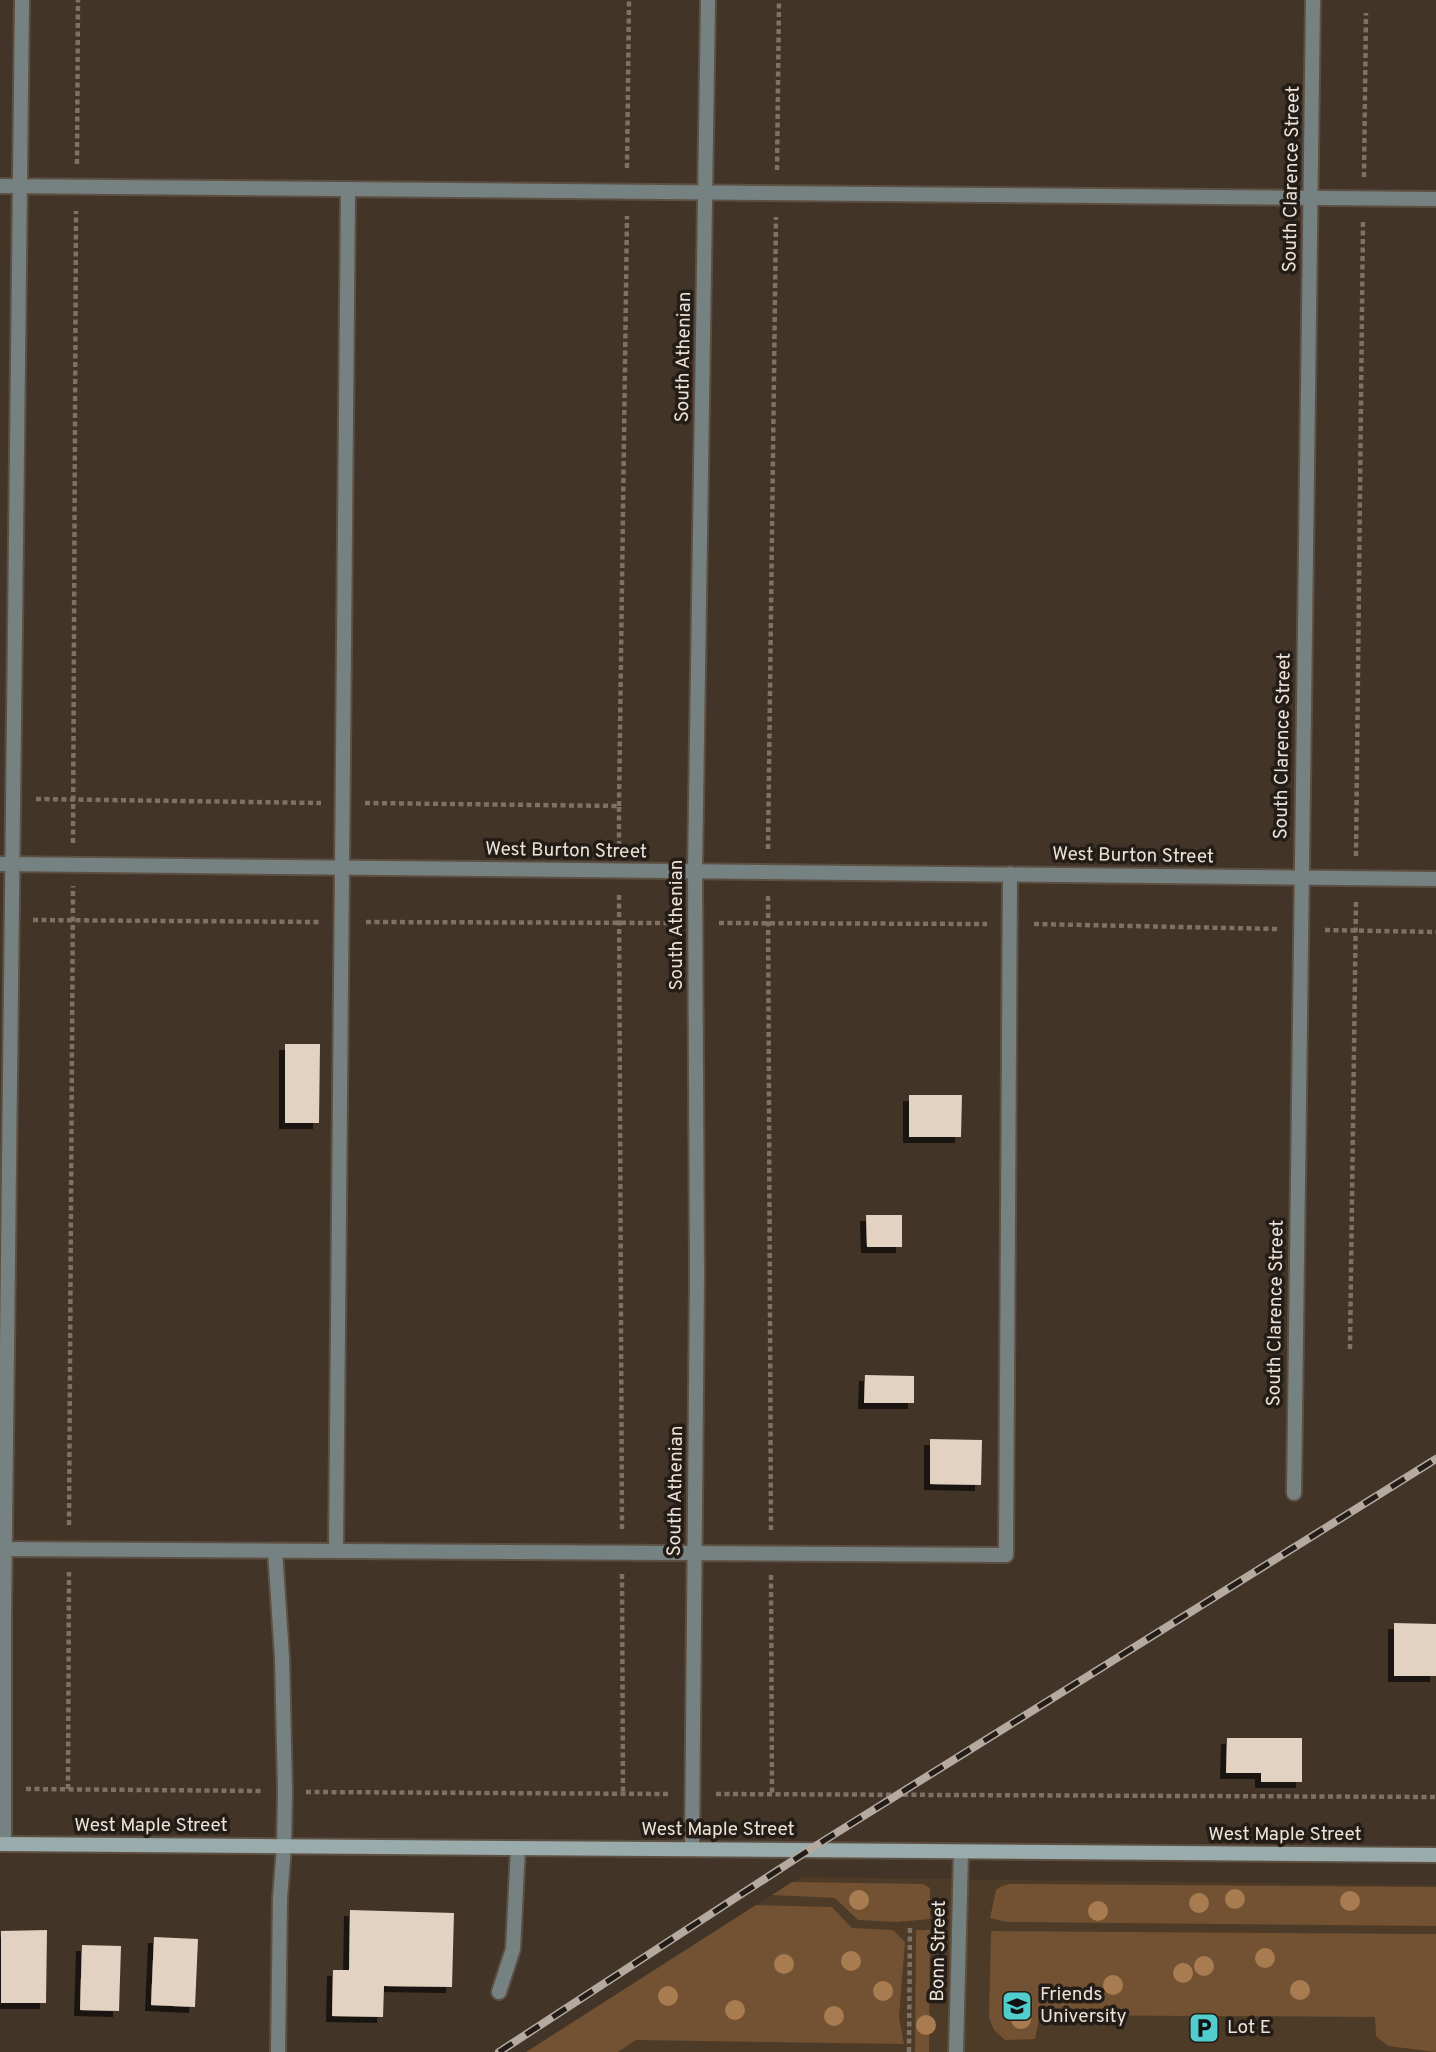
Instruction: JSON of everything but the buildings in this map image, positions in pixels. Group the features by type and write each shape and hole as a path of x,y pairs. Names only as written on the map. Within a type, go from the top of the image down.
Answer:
{"street":[{"path":"2,1844 7,864 15,799 22,0"},
{"name":"South Athenian","path":"692,1849 697,1276 695,871 708,0"},
{"name":"South Clarence Street","path":"1294,1493 1313,0"},
{"path":"0,186 1436,199"},
{"path":"336,1551 348,189"},
{"name":"West Burton Street","path":"7,864 1436,879"},
{"path":"3,1549 1006,1555 1010,874"},
{"path":"275,1551 282,1657 284,1846 279,1898 278,2052"},
{"name":"West Maple Street","path":"2,1844 1436,1855"},
{"path":"499,1992 513,1949 518,1848"},
{"name":"Bonn Street","path":"956,2052 961,1852"}],"path":[{"path":"68,1789 78,0"},
{"path":"623,1793 619,806 629,0"},
{"path":"772,1795 768,872 779,0"},
{"path":"1350,1349 1366,13"},
{"path":"15,799 619,806"},
{"path":"909,2052 910,1925"}],"shaded area":[{"name":"Friends University","path":"801,1877 1436,1885 1436,2052 526,2052"},
{"path":"792,1882 923,1884 930,1888 930,1919 897,1922 858,1920 835,1898 772,1895"},
{"path":"1010,1884 1436,1887 1436,1926 1006,1922 990,1918 996,1890"},
{"path":"756,1905 832,1907 852,1928 893,1930 905,1942 899,2017 904,2044 636,2040 618,2052 526,2052"},
{"path":"916,1930 930,1930 929,2052 915,2052"},
{"path":"991,1931 1436,1934 1436,2052 1388,2046 1376,2036 1375,2017 1040,2015 1035,2039 1005,2040 994,2030 989,2018"}],"railway":[{"path":"499,2052 809,1850 1436,1459"}],"place":[{"name":"Friends University","path":"1017,2006"},
{"name":"Lot E","path":"1204,2028"}]}
